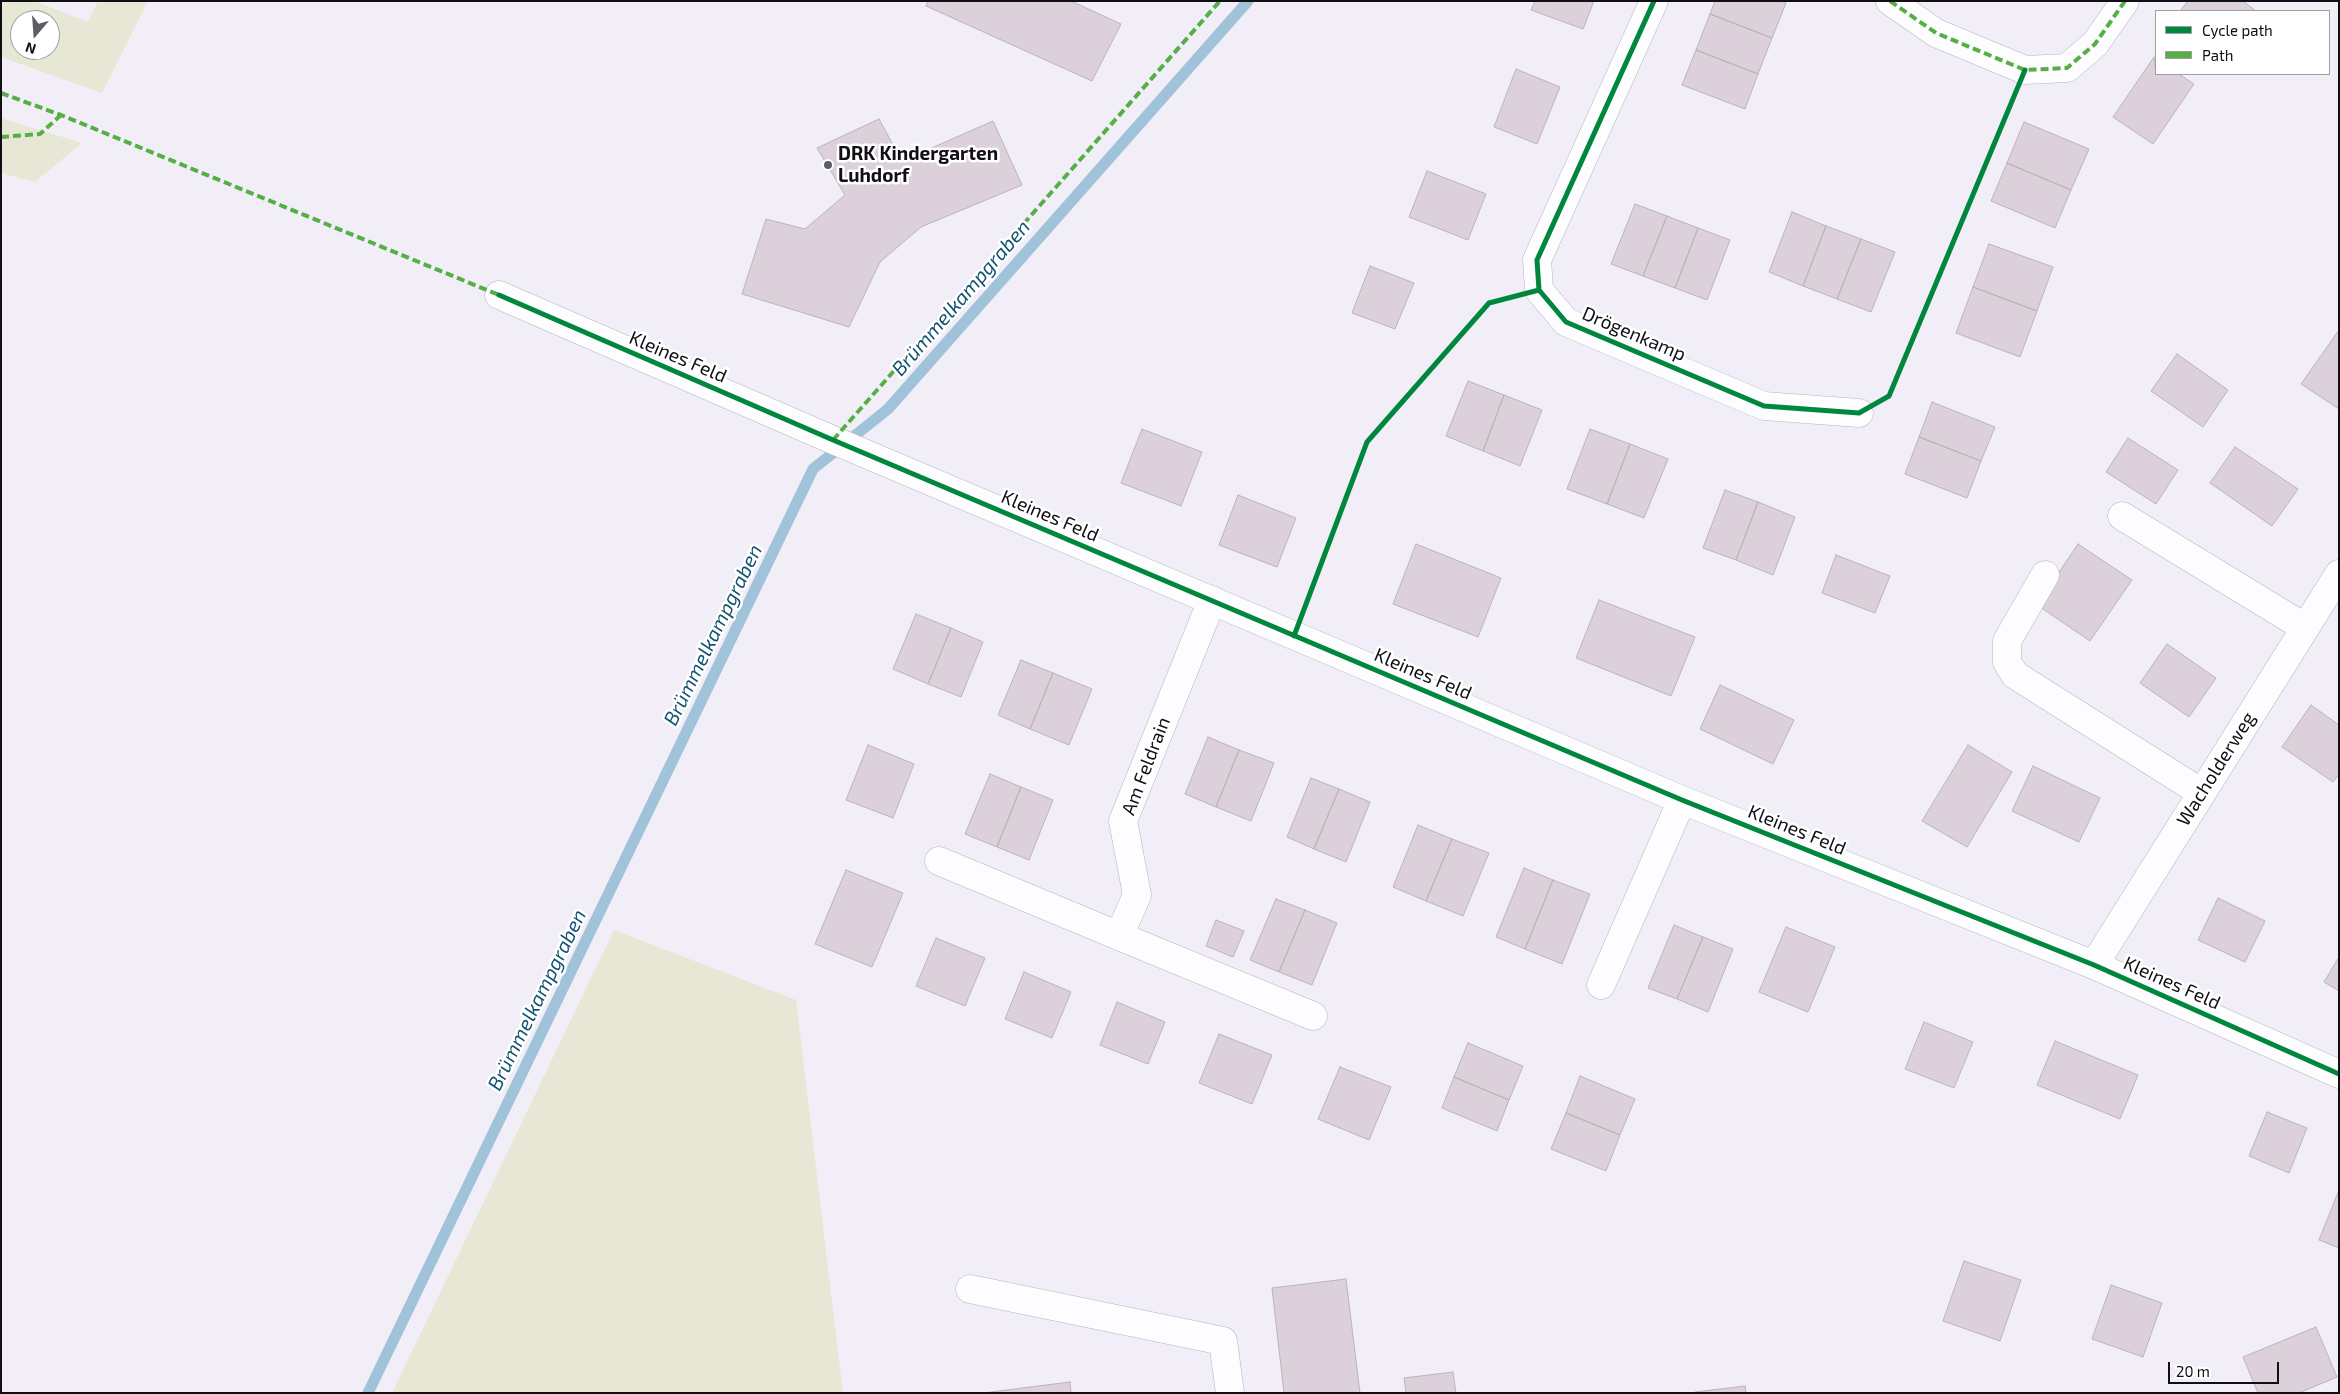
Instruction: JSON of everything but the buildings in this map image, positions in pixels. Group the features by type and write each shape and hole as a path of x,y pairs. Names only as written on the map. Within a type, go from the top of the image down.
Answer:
{"street":[{"name":"Drögenkamp","path":"1654,1 1537,260 1539,290 1566,322 1764,406 1858,413"},
{"path":"1890,1 1936,34 2025,70 2068,68 2095,44 2125,1"},
{"name":"Kleines Feld","path":"498,295 861,452 1682,800 2094,965 2339,1074"},
{"path":"2122,516 2304,627"},
{"name":"Wacholderweg","path":"2094,965 2304,627 2339,574"},
{"path":"2045,575 2007,641 2007,662 2015,675 2202,793"},
{"name":"Am Feldrain","path":"1119,936 1137,895 1123,821 1212,600"},
{"path":"1601,985 1682,800"},
{"path":"939,861 1313,1016"},
{"path":"970,1289 1223,1341 1230,1393"}],"path":[{"path":"1858,413 1889,396 2025,70"}],"green space":[{"path":"1,1 34,1 57,10 10,10 10,60 60,60 60,11 88,22 98,1 148,1 102,93 1,57"},
{"path":"1,118 82,143 35,182 1,173"},
{"path":"614,930 796,1000 843,1393 392,1393"}],"waterway":[{"name":"Brümmelkampgraben","path":"368,1393 813,469 888,409 1248,1"}],"marked path":[{"path":"833,440 1220,1"},
{"path":"1890,1 1936,33 2025,70 2067,68 2095,44 2125,1"},
{"path":"1,93 61,115 499,295"},
{"path":"1,137 40,134 61,115"}],"cycle path":[{"path":"1654,1 1537,260 1539,290 1566,322 1764,406 1859,413 1889,396 2025,70"},
{"path":"1294,636 1367,442 1489,303 1539,290"},
{"path":"499,295 833,440 1682,800 2094,965 2339,1074"}],"place":[{"name":"DRK Kindergarten Luhdorf","path":"828,165"}]}
